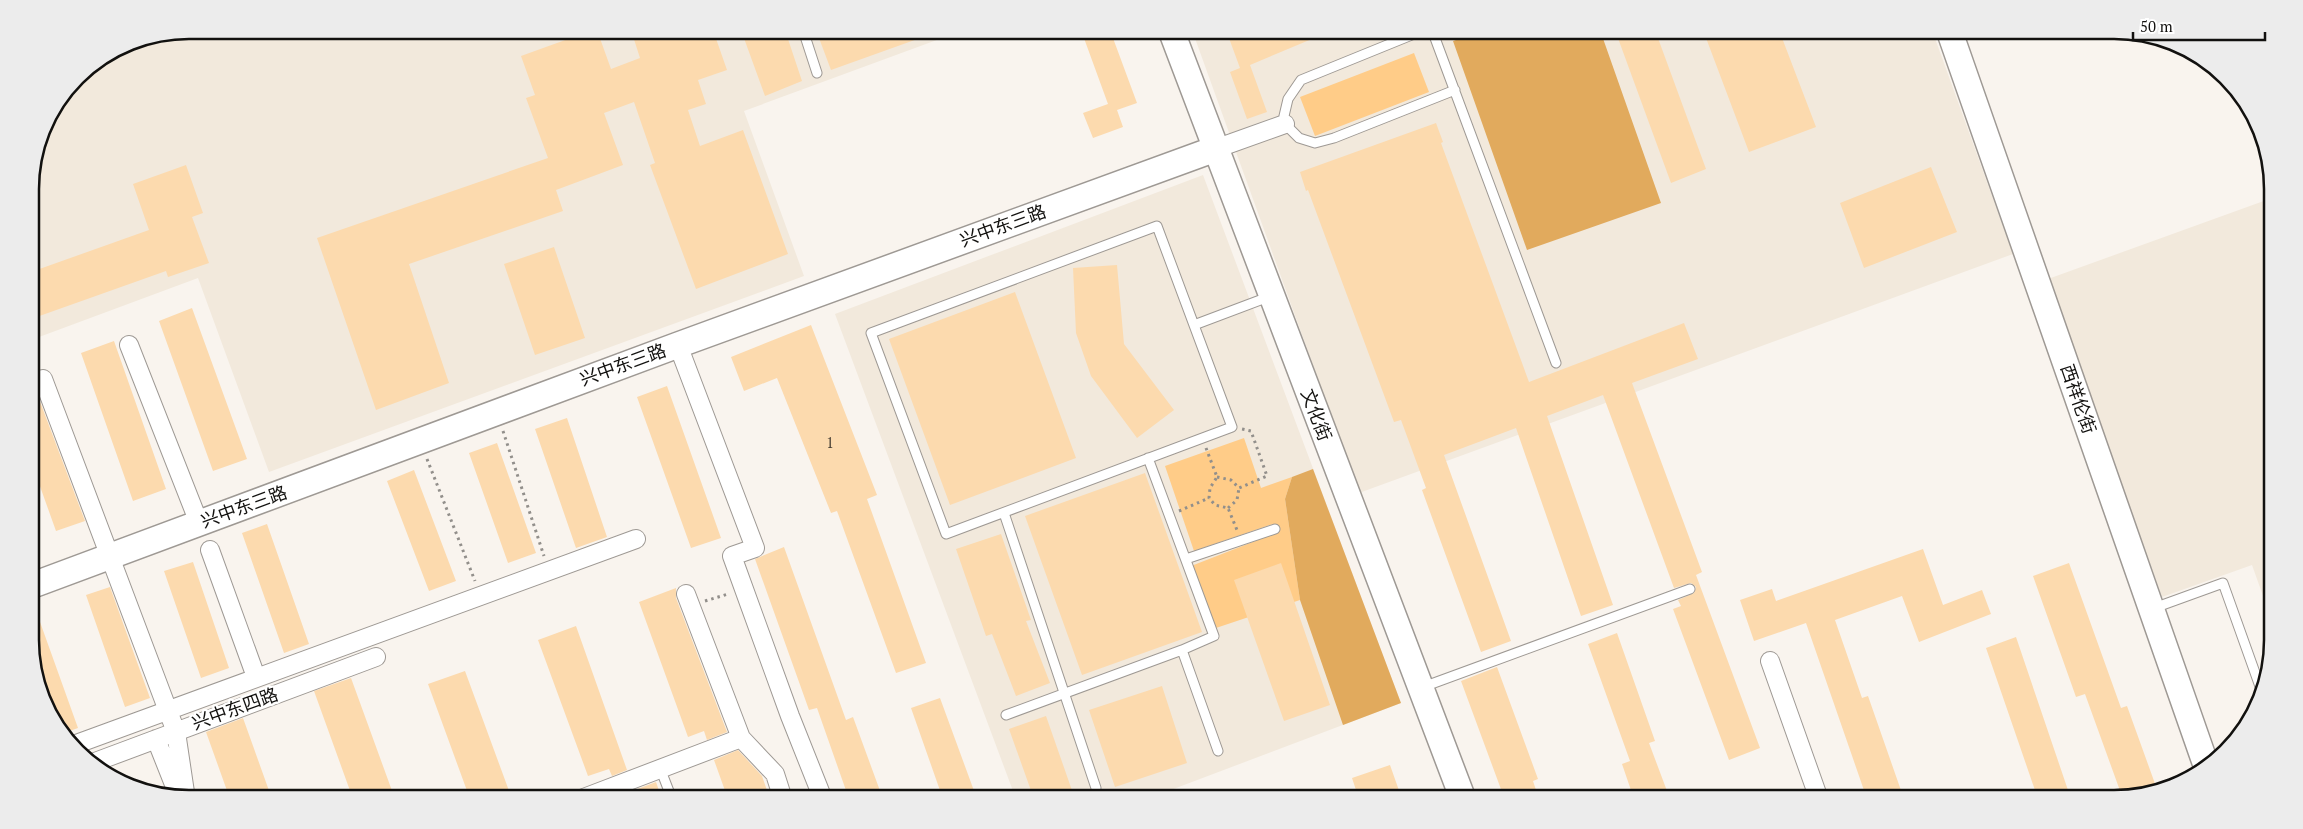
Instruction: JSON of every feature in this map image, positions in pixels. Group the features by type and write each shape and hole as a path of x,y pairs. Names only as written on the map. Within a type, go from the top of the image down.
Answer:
{"street":[{"name":"文化街","path":"1174,39 1460,790"},
{"name":"西祥伦街","path":"1951,39 2204,760"},
{"path":"1215,149 1284,124"},
{"name":"兴中东三路","path":"39,582 496,412 1215,149"},
{"path":"129,345 199,523"},
{"path":"678,345 755,548 732,556 820,790"},
{"path":"43,379 176,732 185,790"},
{"path":"80,743 636,539"},
{"path":"210,550 256,677"},
{"path":"688,600 741,738 775,774 781,790"},
{"name":"兴中东四路","path":"100,760 376,657"},
{"path":"1770,660 1816,790"},
{"path":"604,790 741,738"},
{"path":"156,739 176,790"}],"lane":[{"path":"806,39 817,72"},
{"path":"1402,39 1301,80 1288,99 1284,124 1299,138 1315,143 1334,138 1455,90"},
{"path":"1435,39 1556,363"},
{"path":"1157,226 1194,325 1232,427 946,534 871,333 1157,226"},
{"path":"1194,325 1271,296"},
{"path":"1006,715 1182,650 1214,636 1148,458"},
{"path":"1004,513 1096,788"},
{"path":"1186,559 1275,529"},
{"path":"2151,609 2223,583 2258,681"},
{"path":"1421,688 1690,589"},
{"path":"1182,650 1218,752"},
{"path":"660,768 669,790"}],"path":[{"path":"496,412 549,570"},
{"path":"1232,427 1251,431 1267,476 1239,488"},
{"path":"1203,438 1217,477"},
{"path":"420,441 481,596"},
{"path":"1217,477 1231,480 1239,488"},
{"path":"1217,477 1210,488 1209,498 1215,505 1228,508"},
{"path":"1228,508 1237,500 1239,488"},
{"path":"1170,515 1209,498"},
{"path":"1228,508 1241,540"},
{"path":"688,600 743,589"}],"shaded area":[{"path":"179,39 940,39 744,111 804,276 269,472 198,278 39,337 39,179 44,150 50,132 64,106 83,83 114,59 150,44"},
{"path":"1195,39 1935,39 2013,254 1359,493"},
{"path":"1459,39 1603,39 1661,203 1527,250 1453,41"},
{"path":"1414,53 1429,92 1315,136 1300,97"},
{"path":"1203,175 1401,703 1171,790 1013,790 835,314"},
{"path":"2264,201 2264,599 2252,565 2162,597 2048,279"},
{"path":"1244,438 1261,488 1292,477 1285,499 1300,600 1207,631 1186,568 1276,533 1273,524 1194,551 1165,466"},
{"path":"1313,469 1401,703 1343,725 1300,600 1285,499 1292,477"}],"building":[{"path":"568,39 600,39 611,69 640,58 634,39 716,39 727,70 698,80 706,104 688,110 700,146 743,130 788,254 696,289 650,165 655,163 634,102 604,113 623,165 556,190 563,211 409,264 449,383 376,410 317,238 548,158 526,98 535,95 521,56"},
{"path":"744,39 788,39 802,81 765,96"},
{"path":"819,39 917,39 831,70"},
{"path":"1084,39 1113,39 1137,103 1117,110 1123,127 1093,138 1083,113 1108,104"},
{"path":"1229,39 1312,39 1250,65 1267,112 1247,119 1230,72 1240,68"},
{"path":"1618,39 1658,39 1706,169 1671,183"},
{"path":"1706,39 1782,39 1816,127 1749,152"},
{"path":"1436,123 1443,142 1441,143 1529,382 1684,323 1698,359 1632,383 1702,572 1696,575 1760,748 1729,760 1673,609 1681,606 1678,600 1694,593 1696,587 1691,583 1674,588 1603,395 1547,416 1613,605 1581,616 1516,428 1444,455 1511,641 1481,652 1422,490 1426,488 1401,420 1394,422 1300,172"},
{"path":"186,165 203,213 192,217 209,263 168,277 166,271 39,316 39,269 149,230 133,184"},
{"path":"1931,167 1957,232 1864,268 1840,203"},
{"path":"554,247 585,338 535,355 504,264"},
{"path":"1117,265 1124,344 1174,410 1137,438 1091,376 1076,333 1073,268"},
{"path":"1015,292 1076,458 950,505 889,339"},
{"path":"192,308 247,459 213,471 159,321"},
{"path":"811,325 877,495 867,499 926,663 896,673 837,511 831,513 777,378 744,391 731,357"},
{"path":"114,341 166,489 133,501 81,353"},
{"path":"667,386 721,538 691,548 637,397"},
{"path":"39,399 85,521 56,531 39,484"},
{"path":"567,418 607,537 576,548 535,429"},
{"path":"497,443 536,553 508,563 469,453"},
{"path":"414,470 456,581 429,591 387,481"},
{"path":"1145,473 1202,632 1082,675 1025,516"},
{"path":"267,524 309,644 284,653 242,533"},
{"path":"1001,534 1031,620 1026,621 1050,683 1016,696 992,634 986,636 956,549"},
{"path":"784,547 846,720 853,717 880,790 846,790 817,708 809,710 755,559"},
{"path":"1923,549 1943,605 1982,590 1991,614 1919,642 1902,596 1835,620 1862,698 1868,696 1901,790 1864,790 1806,623 1754,641 1740,600 1772,589 1776,601"},
{"path":"193,562 229,668 201,678 164,571"},
{"path":"1281,563 1330,705 1284,721 1234,580"},
{"path":"2069,563 2121,708 2127,706 2155,784 2120,790 2085,694 2076,697 2033,576"},
{"path":"110,587 150,698 125,707 86,595"},
{"path":"676,588 676,598 727,732 707,740 704,731 688,737 639,602"},
{"path":"39,619 78,728 70,731 54,706 47,688 40,660"},
{"path":"576,626 627,770 612,776 609,769 588,776 538,640"},
{"path":"1617,633 1655,741 1649,743 1667,790 1631,790 1622,764 1630,761 1588,644"},
{"path":"2016,637 2068,790 2035,790 1986,648"},
{"path":"1497,667 1538,779 1533,781 1536,790 1501,790 1461,681"},
{"path":"465,671 509,790 467,790 428,684"},
{"path":"351,678 392,790 350,790 314,691"},
{"path":"1162,686 1187,763 1115,787 1089,710"},
{"path":"940,698 974,790 940,790 911,708"},
{"path":"1046,716 1072,790 1031,790 1009,729"},
{"path":"243,718 269,790 227,790 206,732"},
{"path":"738,750 762,776 767,790 725,790 714,760"},
{"path":"1390,765 1399,790 1356,790 1352,778"},
{"path":"656,782 659,790 635,790"}]}
